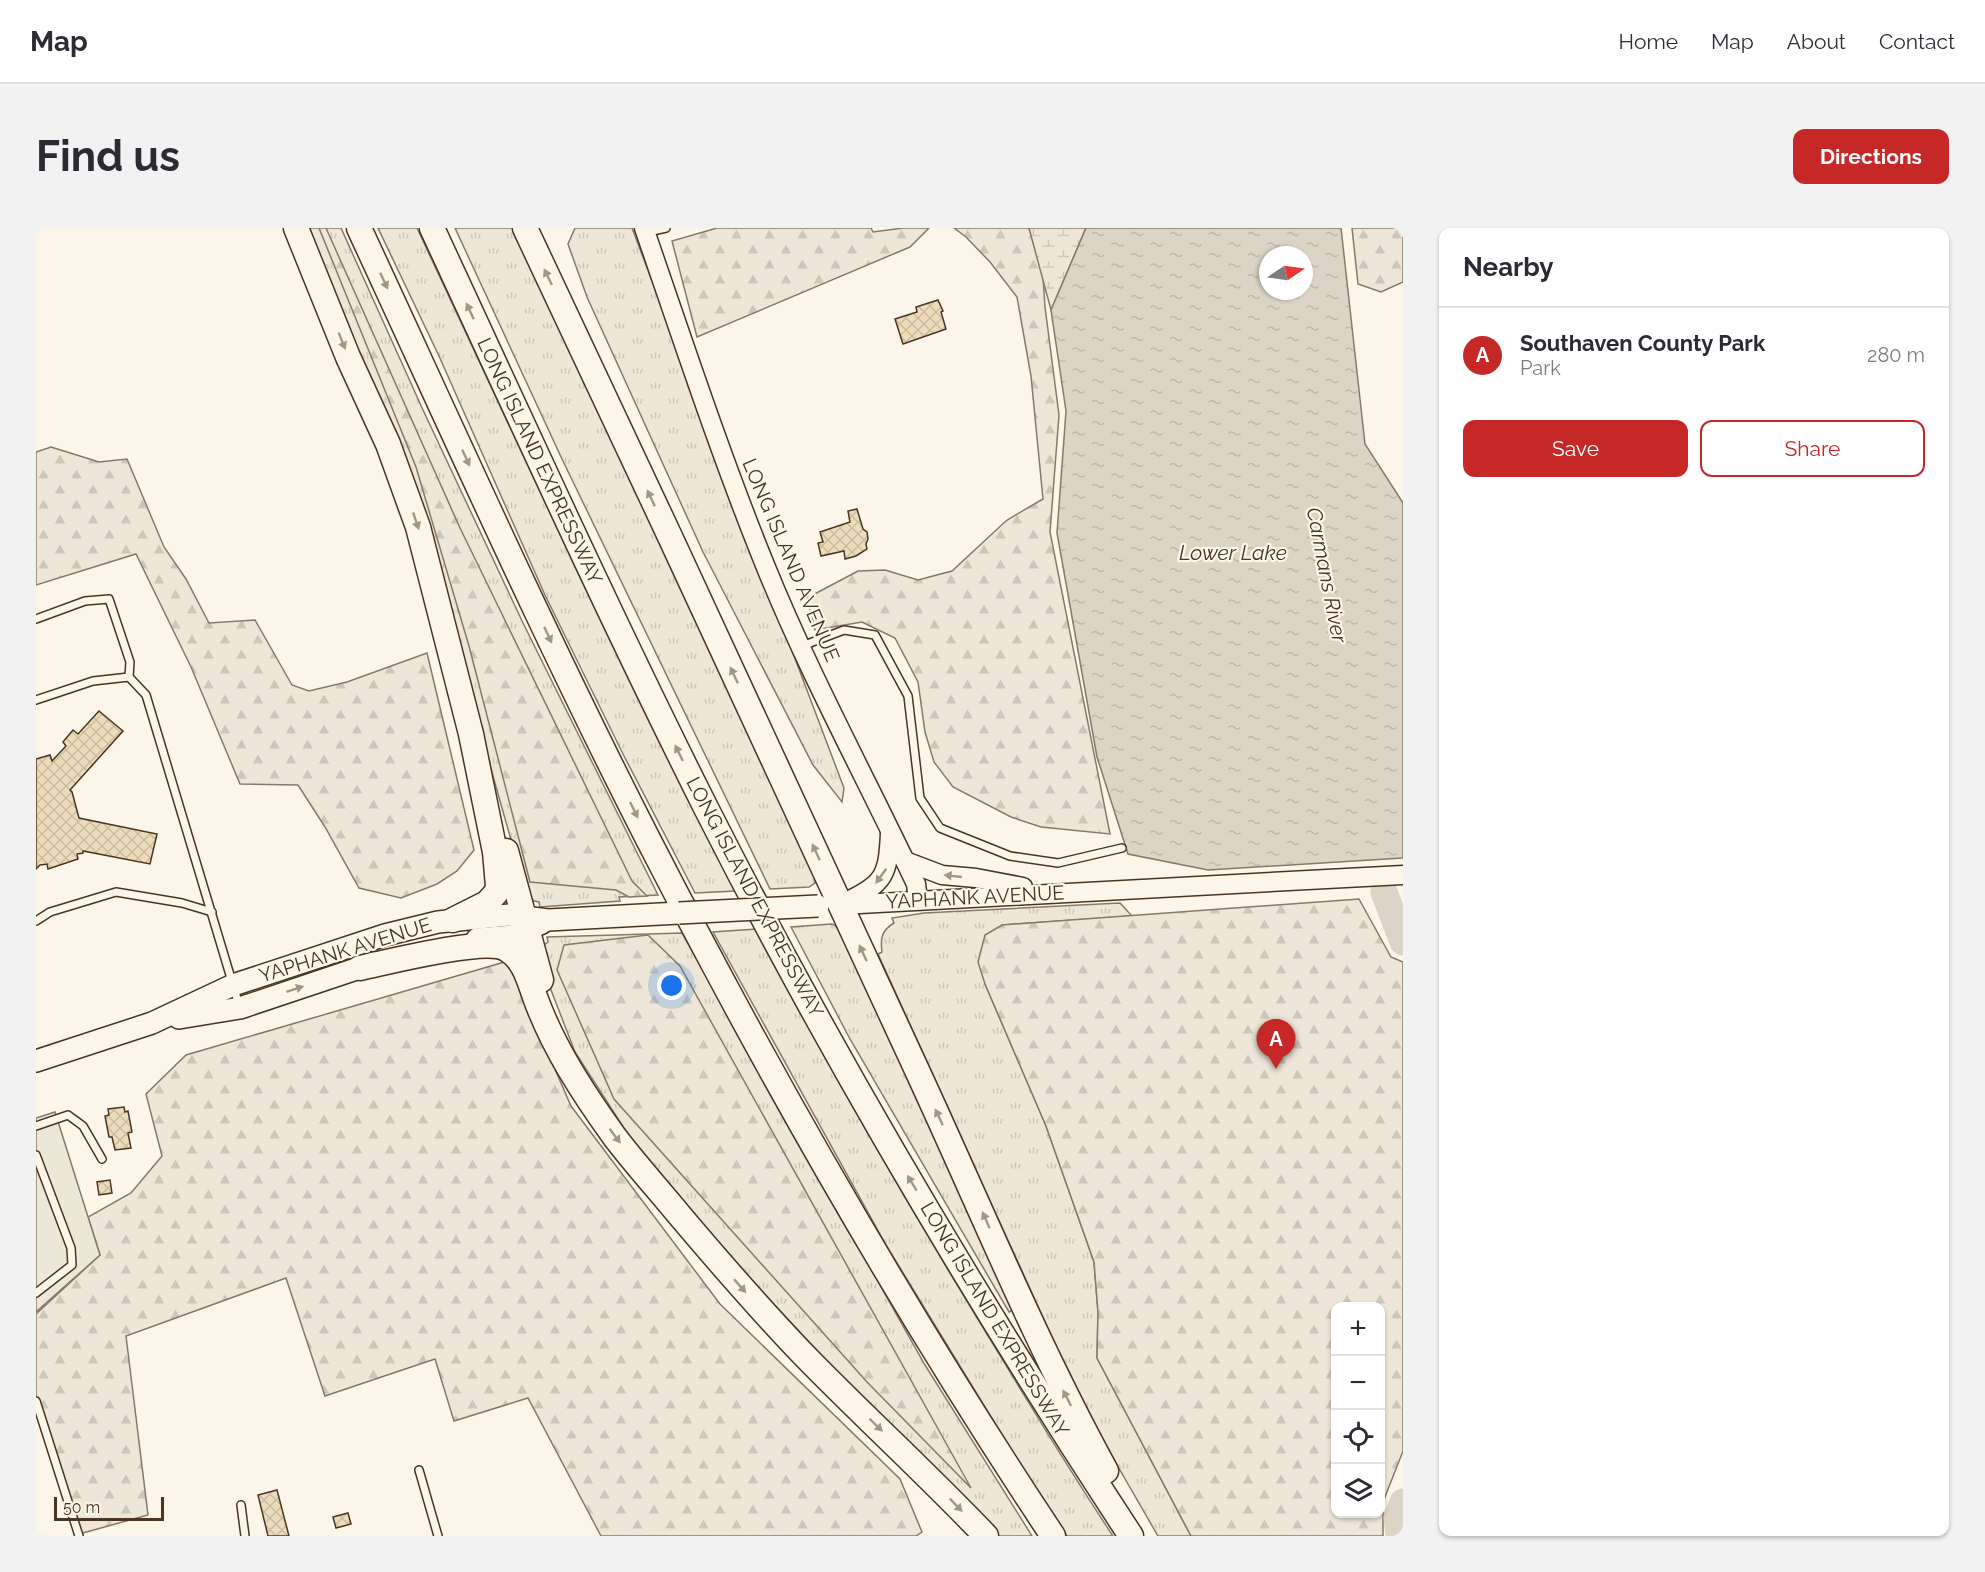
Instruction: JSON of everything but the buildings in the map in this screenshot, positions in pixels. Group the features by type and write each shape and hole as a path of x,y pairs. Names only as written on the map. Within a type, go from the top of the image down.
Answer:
{"highway":[{"path":"296,228 348,357 388,444 418,527 471,734 493,842 498,886 496,893 487,903 453,920"},
{"path":"359,228 560,660 649,840 733,1000 859,1224 935,1351 1053,1536"},
{"name":"LONG ISLAND EXPRESSWAY","path":"432,228 619,631 707,810 785,958 891,1147 992,1317 1131,1536"},
{"path":"525,228 829,906 964,1170 1037,1337 1081,1425 1142,1536"},
{"path":"471,734 533,922 549,1006 581,1088"},
{"path":"360,968 448,950 487,945 508,949 520,961 548,1032 581,1088 634,1162 801,1352 986,1536"}],"main road":[{"name":"LONG ISLAND AVENUE","path":"645,230 687,355 765,565 801,646 916,885 918,900"},
{"path":"829,906 863,894 885,874 888,865 890,829"},
{"path":"905,861 942,875 976,878 1052,893"},
{"name":"YAPHANK AVENUE","path":"36,1061 152,1023 233,985 386,935 438,922 508,915 533,922 626,915 1403,875"},
{"name":"YAPHANK AVENUE","path":"152,1023 240,1008 413,950 446,943 513,936 533,922"}],"lane":[{"path":"645,230 666,228"},
{"path":"36,619 85,602 109,599 130,662 129,677 146,694 240,1008"},
{"path":"801,646 844,630 875,635 908,696 920,798 940,828 1010,856 1058,863 1122,848"},
{"path":"36,700 93,681 129,677"},
{"path":"36,921 50,912 116,892 182,903 212,912"},
{"path":"36,1126 68,1115 83,1126 102,1159"},
{"path":"36,1155 71,1248 72,1265 38,1292 36,1282"},
{"path":"36,1401 79,1536"},
{"path":"419,1470 438,1536"},
{"path":"241,1505 245,1536"}],"green space":[{"path":"304,228 341,228 523,623 658,895 619,897 620,901 540,907 539,902 529,896 485,748"},
{"path":"319,228 326,228 460,528 632,881 647,896 629,897 616,890 530,882 469,646 416,467"},
{"path":"378,228 417,228 579,575 735,891 695,893 623,754 545,595 439,356"},
{"path":"455,228 516,228 816,874 815,883 809,887 770,889 562,459"},
{"path":"575,228 632,228 844,788 842,802 813,765 703,552 587,297 568,244"},
{"path":"717,228 871,228 873,232 903,228 929,228 910,247 697,337 672,241"},
{"path":"954,228 1029,228 1043,277 1059,415 1050,532 1110,834 1041,827 1011,817 953,787 934,762 925,732 918,682 895,638 862,622 815,630 807,598 858,571 885,570 918,580 952,571 1007,520 1043,499 1031,376 1017,297 990,262"},
{"path":"1029,228 1086,228 1051,310"},
{"path":"1352,228 1403,228 1403,282 1381,292 1358,284"},
{"path":"51,447 99,462 127,459 164,547 186,579 209,623 255,620 292,685 309,691 347,682 427,653 474,850 457,871 437,884 401,898 359,888 325,827 298,785 240,784 191,667 136,554 36,585 36,452"},
{"path":"1359,899 1391,957 1403,962 1403,1451 1385,1497 1385,1302 1331,1302 1331,1518 1383,1518 1383,1536 1191,1536 1097,1358 1098,1312 1094,1262 1046,1126 985,984 978,962 985,935 1002,925"},
{"path":"1120,903 1132,916 1002,925 985,984 1046,1126 1094,1262 1098,1312 1097,1358 1191,1536 1158,1536 1102,1439 1056,1346 878,954 882,952 881,943 884,932 894,923 892,918 924,913"},
{"path":"832,924 840,928 1018,1308 1009,1312 850,1039 791,927"},
{"path":"756,929 919,1221 1043,1427 1113,1536 1067,1536 1037,1492 886,1245 713,932"},
{"path":"682,933 925,1365 1032,1536 995,1536 883,1421 684,1204 629,1136 575,1052 546,977 544,945 548,942 547,937"},
{"path":"648,935 680,966 971,1488 867,1382 614,1099 557,970 564,945"},
{"path":"508,961 571,1106 720,1304 900,1479 922,1532 916,1536 601,1536 528,1398 454,1421 435,1359 325,1396 286,1278 126,1336 148,1515 79,1534 36,1401 36,1314 100,1255 88,1217 131,1193 162,1156 146,1094 186,1055"}],"shaded area":[{"path":"55,1112 100,1255 36,1312 36,1118"}],"water":[{"name":"Lower Lake","path":"1086,228 1341,228 1365,444 1403,503 1403,858 1208,870 1128,854 1097,757 1057,533 1066,411 1051,310"}],"waterway":[{"name":"Carmans River","path":"1384,892 1403,942"},
{"name":"Carmans River","path":"1399,1536 1397,1517 1403,1502"}],"place":[{"name":"Southaven County Park","path":"1276,1069"}]}
